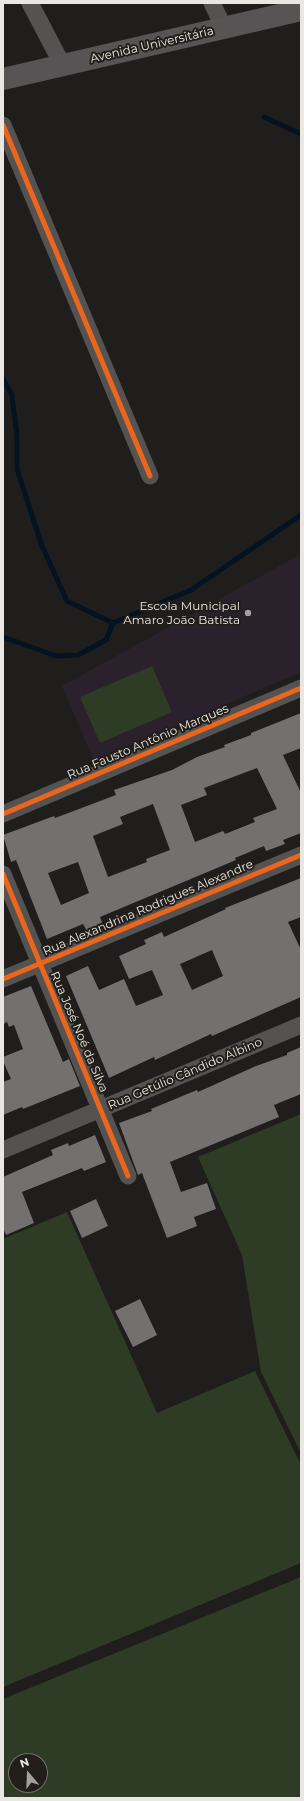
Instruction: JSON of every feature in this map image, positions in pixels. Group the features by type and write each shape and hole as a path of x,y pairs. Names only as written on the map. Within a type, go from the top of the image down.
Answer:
{"main road":[{"name":"Avenida Universitária","path":"3,80 301,10"}],"street":[{"path":"30,3 63,66"},
{"path":"212,3 224,28"},
{"path":"3,125 150,476"},
{"name":"Rua Fausto Antônio Marques","path":"3,814 301,688"},
{"name":"Rua Alexandrina Rodrigues Alexandre","path":"3,979 301,855"},
{"name":"Rua José Noé da Silva","path":"3,874 128,1176"},
{"name":"Rua Getúlio Cândido Albino","path":"3,1150 301,1026"}],"shaded area":[{"name":"Escola Municipal Amaro João Batista","path":"301,554 301,672 94,761 62,686"}],"green space":[{"path":"152,666 172,712 100,743 80,697"},
{"path":"301,1114 301,1453 261,1372 242,1255 198,1157"},
{"path":"67,1212 157,1413 255,1371 301,1465 301,1563 3,1687 3,1239"},
{"path":"301,1577 301,1798 3,1798 3,1699"}],"building":[{"path":"301,713 301,748 283,755 301,793 301,833 283,840 285,844 266,851 264,846 235,858 236,860 100,917 103,925 87,931 83,924 47,939 16,860 11,862 3,835 54,816 55,818 116,795 114,790 172,770 197,757 225,747 224,745 251,735 251,733","holes":["257,768 277,809 253,818 255,822 225,834 223,831 195,842 181,805 207,795 204,788","153,804 170,850 146,859 147,862 108,877 93,836 123,824 120,817","78,862 89,893 61,905 48,873"]},
{"path":"301,878 301,917 288,922 301,950 301,997 212,1036 211,1034 155,1060 154,1057 109,1078 66,976 88,966 99,990 124,979 136,1006 163,995 152,970 129,979 119,956 146,944 144,940 162,932 164,937 226,909 225,908","holes":["212,950 223,976 192,990 180,964"]},
{"path":"31,986 63,1062 69,1059 80,1086 23,1109 22,1107 3,1115 3,1082 11,1079 3,1061 3,1057 23,1049 14,1025 9,1027 7,1022 3,1024 3,997"},
{"path":"301,1047 301,1094 274,1105 279,1117 170,1162 181,1192 207,1183 216,1209 194,1217 197,1226 167,1238 142,1173 138,1175 119,1123 152,1111 151,1109 197,1090 198,1092 256,1066 287,1055 287,1053"},
{"path":"95,1135 106,1162 84,1171 82,1168 22,1192 34,1223 6,1235 3,1228 3,1177 53,1155 51,1150 68,1143 69,1146"},
{"path":"96,1199 108,1226 82,1238 70,1211"},
{"path":"140,1299 157,1335 133,1347 115,1311"}],"waterway":[{"path":"264,117 301,134"},
{"path":"3,379 12,395 17,436 17,469 42,546 67,601 113,623 191,590 301,515"},
{"path":"3,637 56,656 78,655 106,640 113,623"}],"cycle path":[{"path":"3,125 150,476"},
{"path":"3,814 301,688"},
{"path":"3,979 301,855"},
{"path":"3,874 128,1176"}],"place":[{"name":"Escola Municipal Amaro João Batista","path":"248,613"}]}
